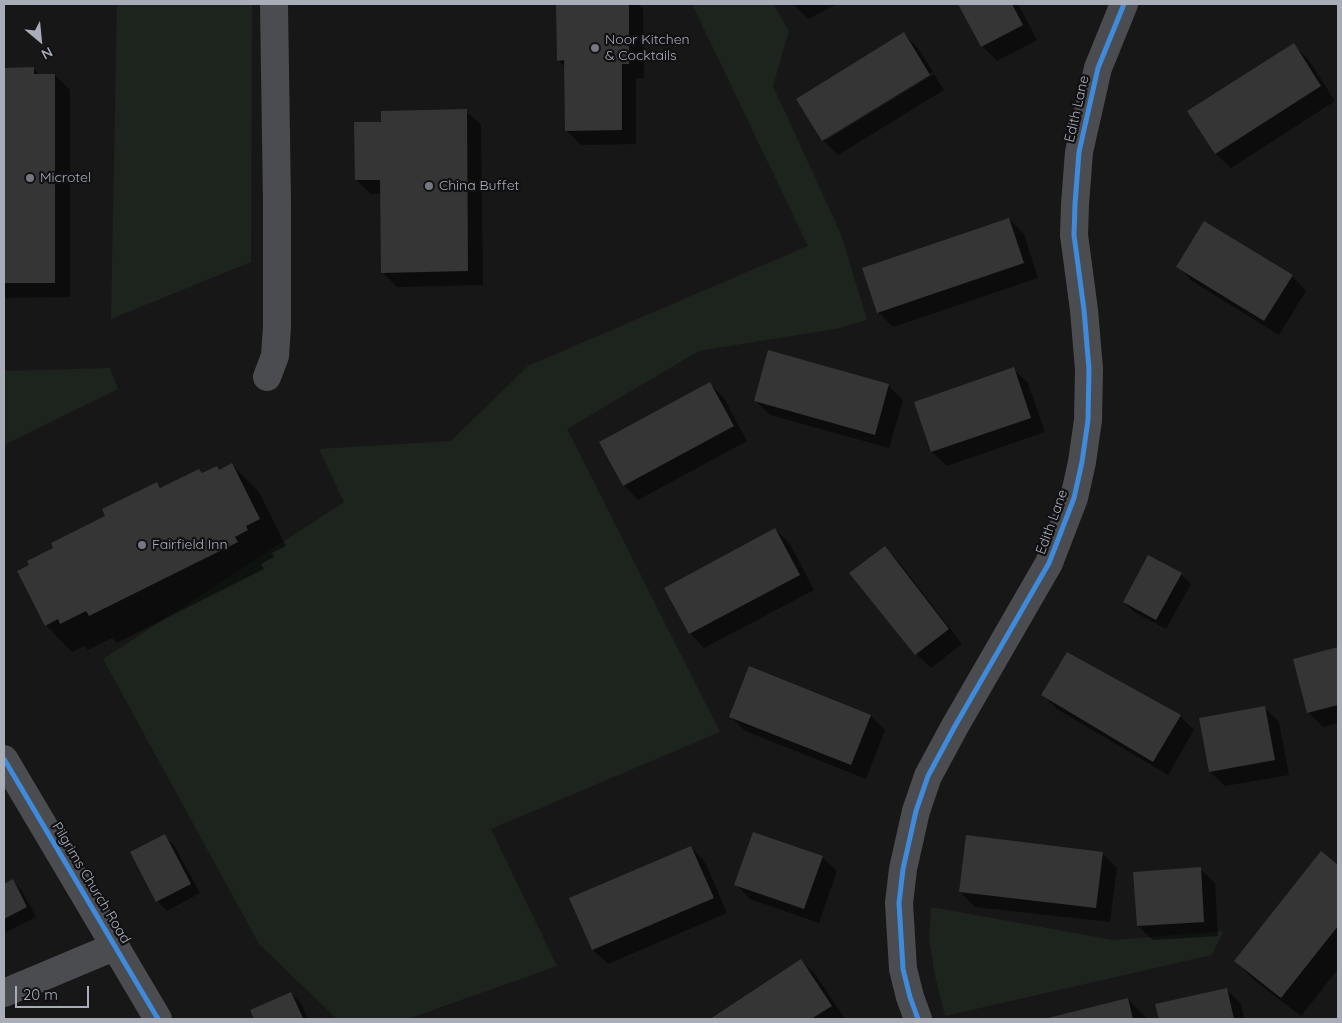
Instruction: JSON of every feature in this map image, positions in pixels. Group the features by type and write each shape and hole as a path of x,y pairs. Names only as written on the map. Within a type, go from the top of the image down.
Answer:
{"street":[{"path":"266,377 275,356 277,328 274,4"},
{"name":"Edith Lane","path":"918,1019 903,969 899,903 903,869 916,811 928,776 950,734 1049,564 1074,498 1082,462 1088,420 1089,369 1084,310 1074,235 1079,152 1098,68 1124,4"},
{"name":"Pilgrims Church Road","path":"4,760 158,1019"},
{"path":"4,993 116,946"}],"shaded area":[{"path":"117,4 252,4 251,262 111,319"},
{"path":"692,4 773,4 789,31 773,86 841,234 867,320 840,328 699,351 567,429 720,732 491,829 557,966 408,1019 337,1019 259,944 103,659 344,502 319,449 451,441 528,366 808,246"},
{"path":"110,368 118,389 4,445 4,371"},
{"path":"931,907 1113,940 1223,931 1212,955 945,1016 935,976 929,939"}],"building":[{"path":"556,4 629,4 629,64 622,64 622,130 565,131 564,60 557,61"},
{"path":"958,4 1012,4 1023,25 981,47"},
{"path":"904,32 930,75 822,141 796,99"},
{"path":"1294,43 1321,86 1215,154 1187,111"},
{"name":"Microtel","path":"34,67 34,74 55,74 55,283 4,283 4,68"},
{"path":"467,109 468,271 381,273 380,180 355,180 354,122 381,122 381,111"},
{"path":"1009,218 1024,263 877,313 862,268"},
{"path":"1204,221 1293,275 1264,321 1176,267"},
{"path":"768,350 889,384 875,435 754,401"},
{"path":"1014,367 1031,418 931,452 914,402"},
{"path":"710,382 734,426 623,486 599,442"},
{"name":"Fairfield Inn","path":"232,463 260,519 246,526 248,530 235,537 238,542 89,616 86,611 60,624 58,619 45,626 17,571 29,565 27,561 53,548 51,543 105,516 102,509 157,482 160,488 199,469 202,473 217,466 219,470"},
{"path":"775,528 800,575 689,634 664,588"},
{"path":"885,546 949,629 915,655 849,573"},
{"path":"1148,555 1182,573 1156,620 1123,602"},
{"path":"1338,647 1338,705 1307,713 1293,659"},
{"path":"1067,652 1181,715 1153,762 1041,695"},
{"path":"749,666 871,715 851,765 729,717"},
{"path":"1265,706 1275,760 1209,772 1199,718"},
{"path":"753,832 823,856 804,909 734,885"},
{"path":"165,834 191,884 156,902 130,852"},
{"path":"966,835 1103,852 1096,908 959,892"},
{"path":"691,846 714,898 592,950 569,898"},
{"path":"1321,851 1338,865 1338,926 1281,998 1234,961"},
{"path":"1201,867 1204,922 1137,926 1133,872"},
{"path":"13,879 27,907 4,919 4,884"},
{"path":"801,959 832,1006 811,1019 710,1019"},
{"path":"1227,988 1234,1019 1159,1019 1155,1004"},
{"path":"291,992 303,1018 254,1019 250,1010"},
{"path":"1128,998 1133,1019 1044,1019"}],"cycle path":[{"path":"918,1019 903,969 899,903 903,869 916,811 928,776 1049,563 1074,498 1082,462 1088,420 1089,369 1084,310 1074,235 1079,152 1098,68 1124,4"},
{"path":"4,759 158,1019"}],"place":[{"name":"Noor Kitchen & Cocktails","path":"595,48"},
{"name":"Microtel","path":"30,178"},
{"name":"China Buffet","path":"429,186"},
{"name":"Fairfield Inn","path":"142,545"}]}
